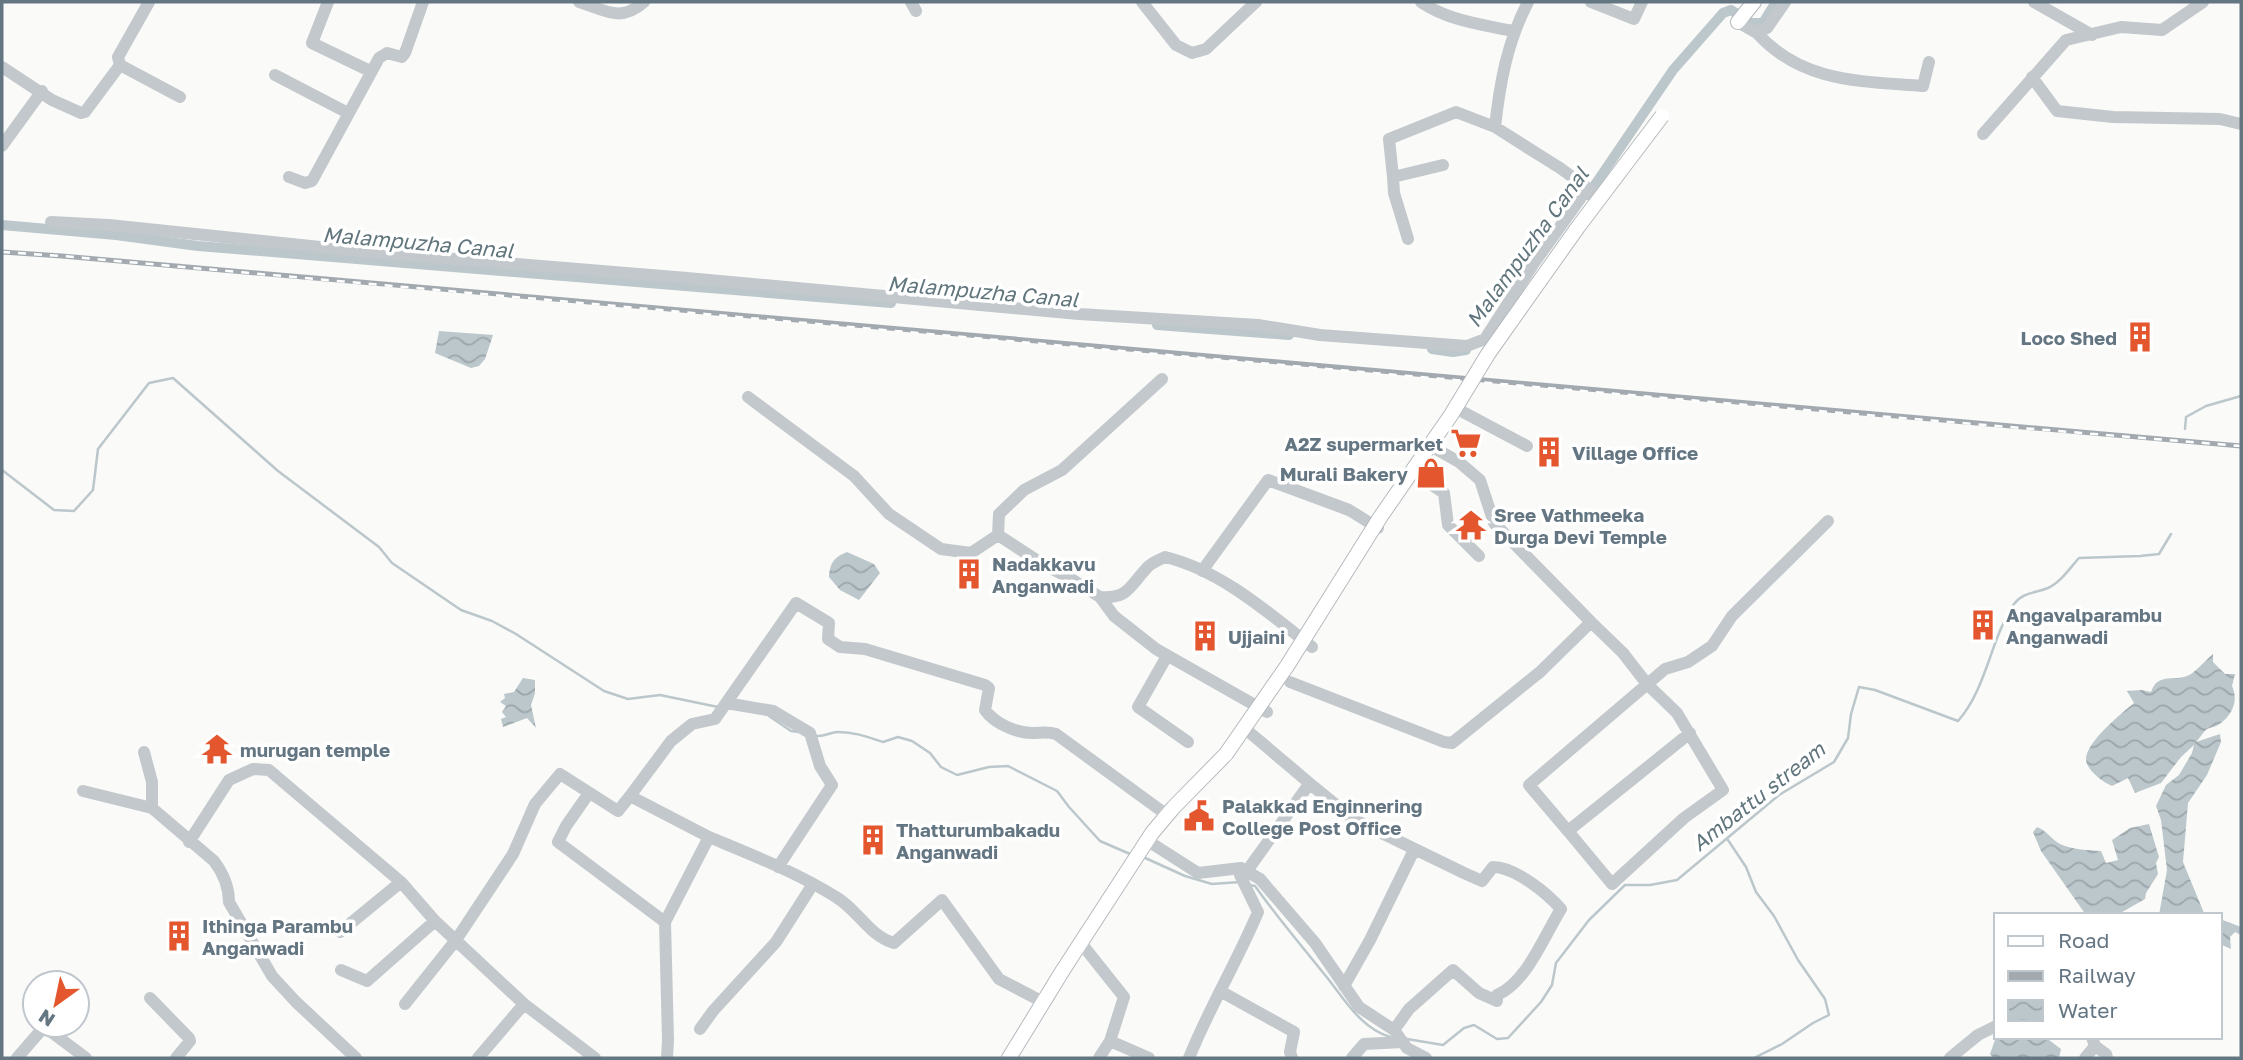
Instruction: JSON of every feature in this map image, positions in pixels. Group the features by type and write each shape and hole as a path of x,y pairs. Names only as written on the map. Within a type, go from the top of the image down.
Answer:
{"main road":[{"path":"1009,1058 1142,851 1167,815 1226,754 1287,666 1381,516 1451,415 1488,354 1578,227 1662,116"}],"street":[{"path":"149,2 118,57 120,65 180,97"},
{"path":"328,2 312,43 370,71"},
{"path":"289,177 305,183 312,181 370,71 382,55 387,53 402,57 405,53 424,2"},
{"path":"579,2 612,14 633,11 644,2"},
{"path":"1142,2 1177,45 1192,54 1206,49 1256,2"},
{"path":"1421,2 1435,11 1513,31"},
{"path":"1495,127 1499,94 1513,31 1528,2"},
{"path":"1591,2 1634,19 1643,2"},
{"path":"1757,33 1767,28 1785,2"},
{"path":"2034,2 2092,35"},
{"path":"1983,134 2066,40 2121,27 2162,30 2203,2"},
{"path":"1746,12 1757,33 1768,45 1809,71 1860,80 1923,86 1928,62"},
{"path":"2,67 52,100 85,112 120,65"},
{"path":"275,75 348,113"},
{"path":"2032,77 2057,111 2113,117 2220,119 2241,124"},
{"path":"2,146 42,91"},
{"path":"51,222 109,225 358,251 715,280 1079,314 1258,325 1320,335 1467,346 1480,342 1495,324 1534,263 1594,193 1495,127 1456,112 1389,139 1394,193 1408,239"},
{"path":"1393,177 1443,165"},
{"path":"1495,324 1514,332"},
{"path":"998,535 999,514 1024,490 1062,470 1162,379"},
{"path":"748,397 854,476 889,514 941,549 971,553 998,535"},
{"path":"1463,412 1527,446"},
{"path":"1436,449 1458,461 1480,480 1494,523 1623,653 1647,684 1678,713 1723,790 1684,818 1612,884 1529,785 1647,684 1665,669 1688,662 1712,646 1732,616 1828,521"},
{"path":"1417,475 1444,493 1448,526 1479,555"},
{"path":"1202,571 1268,480 1349,510 1378,528"},
{"path":"998,535 1100,597 1114,616 1167,656 1267,712"},
{"path":"1100,597 1116,598 1132,587 1147,566 1165,557 1183,561 1270,613 1312,647"},
{"path":"405,1004 456,940 513,855 535,804 560,774 618,811 671,741 692,724 715,719 796,603 829,623 828,639 840,647 865,649 985,685 989,688 985,704 987,714 1007,726 1025,732 1046,731 1056,734 1167,815"},
{"path":"1290,682 1452,743 1539,672 1591,622"},
{"path":"1167,656 1138,707 1188,742"},
{"path":"726,703 773,711 810,733 820,766 832,785 778,867"},
{"path":"1249,732 1353,819 1482,881 1493,867 1503,867 1548,894 1561,909 1539,949 1514,984 1497,995 1497,1001 1479,993 1452,970 1409,1009 1398,1037"},
{"path":"1569,831 1690,733"},
{"path":"144,752 152,782 152,808"},
{"path":"189,842 229,780 253,769 269,770 401,882 435,921 524,1004 595,1058"},
{"path":"1189,1058 1258,912 1246,890 1243,872 1307,787 1314,787"},
{"path":"83,791 152,808 214,861 222,871 229,902 272,975 296,1002 356,1058"},
{"path":"589,793 558,842 665,922"},
{"path":"630,796 709,837 778,867 839,898 881,939 894,943 942,900 999,979 1044,1002"},
{"path":"667,1058 665,922 709,837"},
{"path":"1344,986 1414,850"},
{"path":"1142,851 1198,873 1243,872 1260,879 1299,925 1359,1007 1398,1037 1407,1048 1426,1058"},
{"path":"340,933 401,882"},
{"path":"700,1029 776,942 813,884"},
{"path":"341,970 367,981 435,921"},
{"path":"1081,943 1124,997 1111,1041 1099,1058"},
{"path":"1220,991 1294,1032 1290,1052 1292,1058"},
{"path":"150,998 189,1038 190,1041 176,1058"},
{"path":"478,1058 524,1004"},
{"path":"1950,1058 1978,1035 1994,1027"},
{"path":"17,1058 43,1028 86,1058"},
{"path":"1352,1058 1371,1044 1398,1037"},
{"path":"1111,1041 1149,1058"},
{"path":"2085,1058 2093,1042 2107,1058"}],"water":[{"path":"439,331 493,335 485,359 479,366 471,368 435,353"},
{"path":"847,552 874,564 880,573 859,600 840,590 829,577 834,561"},
{"path":"2213,654 2213,662 2225,674 2235,674 2232,686 2235,697 2233,708 2227,717 2218,725 2207,729 2196,742 2220,734 2221,742 2207,775 2188,803 2183,862 2204,913 2159,913 2167,870 2161,820 2156,806 2166,785 2179,775 2194,745 2161,783 2135,793 2128,778 2112,786 2101,780 2087,764 2086,757 2103,731 2134,703 2127,691 2151,692 2163,679 2191,674"},
{"path":"523,678 535,680 531,705 536,728 527,718 503,727 501,719 506,717 502,712 506,706 500,702 505,698 504,694 514,692"},
{"path":"2149,824 2159,857 2156,863 2158,874 2145,899 2120,913 2085,913 2041,851 2033,832 2037,827 2065,846 2101,851 2106,863 2118,860 2112,840 2130,828"},
{"path":"2222,920 2241,927 2241,935 2235,932 2230,937 2231,949 2222,945"},
{"path":"1995,1039 2048,1039 2061,1049 2059,1058 1993,1058 1990,1054"}],"waterway":[{"name":"Malampuzha Canal","path":"1588,195 1673,70 1723,13 1731,10 1751,23 1763,23 1776,2"},
{"name":"Malampuzha Canal","path":"2,225 116,235 198,246 891,303"},
{"name":"Malampuzha Canal","path":"1157,325 1289,335"},
{"name":"Malampuzha Canal","path":"1432,349 1453,352 1466,350"},
{"path":"2,470 54,510 74,511 93,490 98,449 149,383 173,378 278,471 379,547 392,563 461,610 492,621 516,634 604,691 628,699 660,695 718,707"},
{"path":"2185,429 2186,417 2206,406 2241,396"},
{"name":"Ambattu stream","path":"1407,1039 1443,1045 1464,1028 1474,1025 1497,1039 1508,1038 1541,1002 1552,985 1556,963 1589,920 1625,885 1650,885 1677,880 1779,795 1834,762 1848,738 1851,714 1859,687 1875,690 1958,721 1976,694 1999,633 2018,600 2052,586 2079,558 2159,554 2171,534"},
{"path":"769,716 791,731 799,732"},
{"path":"816,736 844,732 883,742 898,737 912,741 930,753 941,767 957,775 989,767 1008,766 1057,791 1100,841 1130,854"},
{"path":"1728,840 1746,867 1756,892 1774,916 1798,960 1825,999 1829,1015 1754,1058"},
{"path":"1143,857 1185,876 1212,884 1240,882"},
{"name":"Ambattu stream","path":"1250,885 1255,886 1353,1011 1370,1027 1390,1037"}],"railway":[{"path":"2,252 2241,446"}],"place":[{"name":"Loco Shed","path":"2140,337"},
{"name":"A2Z supermarket","path":"1466,443"},
{"name":"Village Office","path":"1549,452"},
{"name":"Murali Bakery","path":"1431,473"},
{"name":"Sree Vathmeeka Durga Devi Temple","path":"1471,525"},
{"name":"Nadakkavu Anganwadi","path":"969,574"},
{"name":"Angavalparambu Anganwadi","path":"1983,625"},
{"name":"Ujjaini","path":"1205,636"},
{"name":"murugan temple","path":"217,749"},
{"name":"Palakkad Enginnering College Post Office","path":"1199,816"},
{"name":"Thatturumbakadu Anganwadi","path":"873,840"},
{"name":"Ithinga Parambu Anganwadi","path":"179,936"}]}
